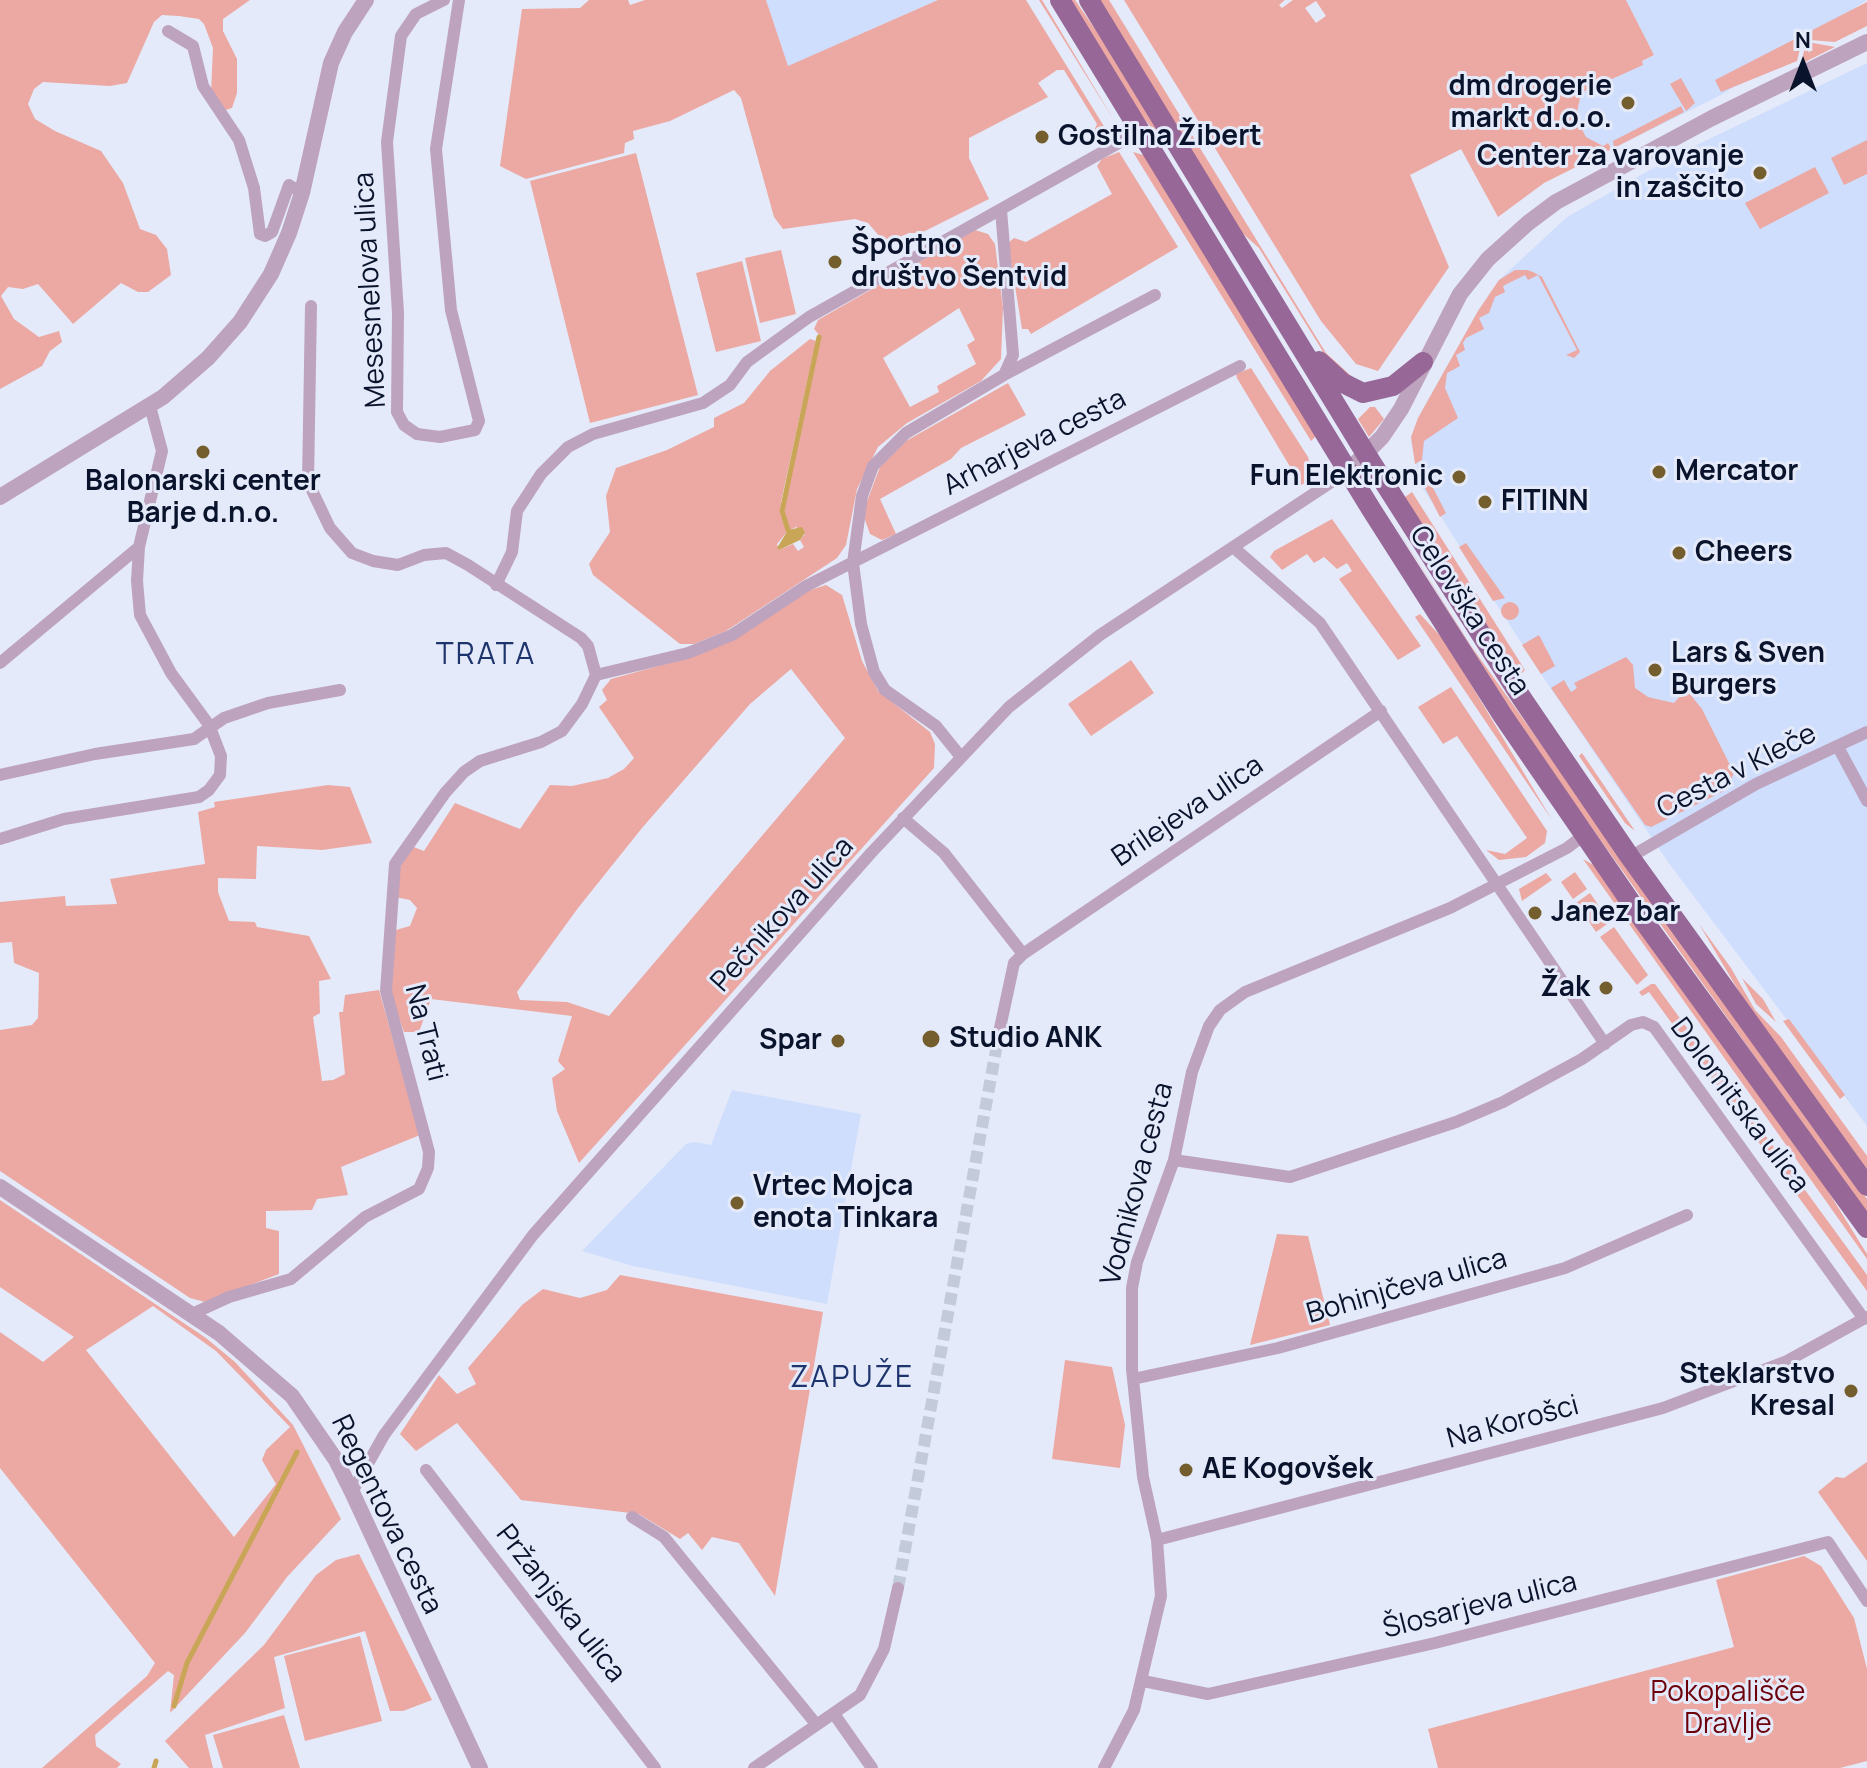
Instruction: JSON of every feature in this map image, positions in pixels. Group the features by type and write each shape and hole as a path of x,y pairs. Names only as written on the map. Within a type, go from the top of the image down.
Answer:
{"main road":[{"name":"Celovška cesta","path":"1060,0 1371,509 1584,835 1867,1228"},
{"name":"Celovška cesta","path":"1089,0 1366,454 1521,697 1630,857 1867,1186"},
{"path":"1304,348 1343,383 1363,393 1393,386 1423,362"}],"street":[{"path":"0,497 150,406 190,376 240,322 280,256 302,193 331,63 345,32 366,0"},
{"name":"Mesesnelova ulica","path":"444,0 416,14 401,36 387,142 398,313 397,412 404,425 417,434 440,437 475,430 479,421 451,310 436,149 459,0"},
{"path":"168,31 193,46 203,86 239,140 254,188 260,234 265,236 272,232 289,185 302,193"},
{"path":"1348,471 1366,454 1401,409 1460,294 1488,259 1556,202 1712,118 1867,42"},
{"path":"496,585 512,552 517,511 541,474 568,447 593,434 703,403 730,385 747,362 809,317 1140,131"},
{"path":"1001,210 1014,340 1013,355 1004,375"},
{"path":"961,757 928,719 885,690 874,672 861,624 853,563 862,496 873,466 893,442 913,428 1004,375 1155,295"},
{"path":"311,306 308,482 330,528 352,553 373,561 398,565 424,555 446,553 581,638 588,646 596,675"},
{"name":"Arharjeva cesta","path":"596,675 688,653 732,635 806,586 1240,366"},
{"path":"0,839 64,819 199,797 209,790 220,775 221,756 209,725 171,673 143,623 137,581 139,547 162,451 150,406"},
{"name":"Pečnikova ulica","path":"352,1492 393,1421 533,1235 638,1112 903,818 1009,707 1053,671 1348,471"},
{"path":"0,663 139,547"},
{"path":"1233,547 1320,623 1605,1044"},
{"name":"Na Trati","path":"192,1314 229,1297 291,1279 358,1222 419,1189 428,1168 429,1152 386,991 395,864 445,793 464,772 480,761 541,742 562,731 582,704 596,675"},
{"path":"0,775 95,754 194,739 203,734 209,725 268,703 340,690"},
{"name":"Brilejeva ulica","path":"1023,954 1381,711"},
{"name":"Cesta v Kleče","path":"1630,857 1756,784 1867,732"},
{"path":"1838,747 1867,801"},
{"path":"903,818 944,853 1023,954 1014,963 1000,1028"},
{"name":"Vodnikova cesta","path":"1104,1768 1134,1710 1161,1596 1157,1540 1143,1477 1133,1379 1132,1288 1149,1226 1174,1160 1192,1072 1201,1045 1220,1010 1254,987 1450,908 1567,848 1584,835"},
{"name":"Dolomitska ulica","path":"1174,1160 1290,1177 1456,1122 1503,1102 1605,1044 1631,1025 1643,1022 1654,1027 1866,1318"},
{"name":"Regentova cesta","path":"0,1187 192,1314 247,1355 292,1396 336,1460 480,1768"},
{"name":"Bohinjčeva ulica","path":"1133,1379 1278,1348 1565,1268 1687,1215"},
{"name":"Na Korošci","path":"1157,1540 1663,1408 1787,1361 1866,1318"},
{"name":"Pržanjska ulica","path":"426,1470 655,1768"},
{"path":"632,1517 664,1537 816,1724"},
{"name":"Šlosarjeva ulica","path":"1143,1681 1208,1694 1435,1643 1828,1542 1867,1601"},
{"path":"754,1768 860,1695 874,1674 898,1588"},
{"path":"834,1714 872,1768"}],"shaded area":[{"path":"766,0 938,0 787,67"},
{"path":"1626,0 1867,0 1723,94 1612,149 1608,143 1603,146 1586,138 1576,118 1581,93 1642,65 1641,62 1654,55"},
{"path":"1867,63 1867,1126 1668,862 1541,674 1422,487 1411,442 1418,418 1478,311 1499,280 1567,217 1678,154"},
{"path":"802,527 805,533 800,540 779,550 777,548 788,530"},
{"name":"Vrtec Mojca enota Tinkara","path":"732,1090 861,1114 827,1304 633,1266 582,1251 686,1144 711,1145"}],"green space":[{"path":"0,0 250,0 223,19 223,31 237,59 237,93 232,108 226,110 211,93 213,48 204,24 199,19 179,16 162,15 154,22 127,83 110,86 43,82 34,89 28,104 35,119 101,151 123,183 140,229 156,235 167,249 171,275 148,292 138,292 121,283 73,324 38,284 23,289 8,287 1,296 14,319 39,337 59,331 62,342 50,351 42,366 0,389"},
{"path":"589,0 628,0 630,5 645,0 766,0 788,66 938,0 1026,0 1110,136 1099,141 1091,138 1097,124 1064,70 1057,70 1038,83 1048,97 969,138 969,158 989,199 921,233 909,233 890,241 880,237 868,223 855,219 783,229 774,217 741,98 734,90 670,121 633,131 634,139 625,143 624,153 526,179 500,166 522,9 580,8"},
{"path":"1039,0 1042,0 1115,122"},
{"path":"1069,0 1075,0 1120,65 1163,140 1140,115"},
{"path":"1098,0 1109,0 1326,353 1360,384 1330,363 1259,248 1241,232"},
{"path":"1124,0 1285,0 1279,5 1282,8 1293,0 1626,0 1654,55 1642,61 1643,65 1581,93 1576,118 1586,137 1603,146 1608,143 1612,149 1544,183 1498,217 1461,149 1410,175 1449,267 1378,371 1356,364 1321,321","holes":["1316,1 1326,16 1316,23 1305,8"]},
{"path":"1867,2 1867,26 1835,42 1810,40 1801,45 1797,61 1721,92 1715,80"},
{"path":"1813,43 1835,47 1801,64 1805,47"},
{"path":"1681,78 1695,103 1686,111 1670,84"},
{"path":"1681,106 1684,112 1614,148 1613,141"},
{"path":"1867,140 1867,174 1844,185 1831,158"},
{"path":"1119,152 1178,247 1031,334 1028,329 1022,329 1008,243 1014,238 1026,242 1112,194 1097,166 1102,159"},
{"path":"1133,152 1146,156 1317,435 1311,441"},
{"path":"636,153 698,395 590,423 530,181"},
{"path":"1815,167 1829,193 1760,229 1745,203"},
{"path":"975,230 988,234 995,244 1003,308 1001,359 981,381 907,423 878,447 857,489 846,545 837,558 726,631 694,644 680,644 593,575 589,564 610,532 606,496 616,468 667,450 714,427 714,418 744,403 770,371 810,339 816,341 781,502 780,513 787,532 777,544 779,550 793,544 798,551 804,547 800,540 805,534 796,527 790,530 784,511 821,337 814,329 818,320","holes":["959,308 975,340 967,345 976,364 937,386 939,392 910,407 883,358"]},
{"path":"781,250 796,314 760,323 745,258"},
{"path":"742,261 761,341 716,352 696,273"},
{"path":"1515,270 1527,270 1533,272 1542,277 1580,352 1574,358 1566,355 1577,350 1538,275 1528,280 1525,275 1503,286 1505,292 1495,297 1489,313 1479,318 1484,329 1466,338 1463,343 1465,350 1456,355 1460,366 1447,373 1445,388 1458,418 1424,441 1422,460 1415,464 1411,437 1418,418 1478,311 1499,280"},
{"path":"1251,368 1308,457 1312,473 1310,481 1301,485 1237,378 1236,374"},
{"path":"1008,383 1026,415 961,448 951,459 880,499 896,534 882,540 870,534 864,517 880,467 906,441"},
{"path":"1370,407 1375,407 1384,419 1369,437 1358,419"},
{"path":"1427,467 1430,482 1446,513 1440,517 1419,476"},
{"path":"1412,492 1525,670 1522,673 1503,653 1405,497"},
{"path":"1386,511 1471,646 1867,1199 1867,1214 1527,737"},
{"path":"1332,519 1421,646 1398,660 1339,579 1352,571 1347,563 1337,569 1324,557 1314,563 1307,554 1282,570 1270,557 1274,551"},
{"path":"1466,543 1505,598 1493,601 1459,547"},
{"path":"826,585 842,595 862,661 878,691 930,732 935,744 934,768 579,1163 557,1111 552,1078 565,1069 558,1061 572,1016 431,999 419,1032 404,1032 392,1000 390,981 396,930 410,926 417,908 410,900 395,897 400,868 411,846 424,851 455,803 520,829 550,785 572,786 608,778 624,769 634,758 599,707 607,700 602,690 611,679 673,662 807,591","holes":["791,669 845,738 609,1016 567,1002 520,1000 517,992 578,908 642,828 750,704"]},
{"path":"1506,602 1514,602 1519,611 1517,618 1506,620 1501,615 1501,607"},
{"path":"1420,614 1445,641 1552,820 1415,617"},
{"path":"1539,635 1555,666 1541,674 1522,645"},
{"path":"1626,657 1633,665 1635,688 1648,697 1674,703 1686,689 1702,709 1734,773 1726,790 1651,827 1645,825 1551,688 1564,680 1571,692 1577,688 1574,683"},
{"path":"1131,660 1154,693 1091,736 1068,704"},
{"path":"1451,687 1547,831 1545,843 1526,857 1499,860 1486,850 1505,854 1527,838 1457,736 1443,744 1418,707"},
{"path":"1582,753 1635,831 1625,823 1579,756"},
{"path":"328,785 350,787 372,843 322,850 257,846 256,879 218,878 218,892 229,921 255,922 257,927 309,936 331,979 319,981 320,1013 313,1017 322,1081 345,1074 339,1012 343,1012 345,995 379,990 420,1135 341,1167 348,1195 317,1199 312,1210 266,1211 266,1228 279,1231 279,1274 205,1302 190,1298 0,1171 0,1030 32,1025 38,1018 39,973 14,963 12,942 0,943 0,902 65,896 66,906 117,904 110,879 205,864 198,812 215,807 214,802"},
{"path":"1583,859 1597,867 1818,1175 1867,1254 1867,1259"},
{"path":"1575,872 1587,889 1573,899 1561,882"},
{"path":"1546,873 1552,880 1522,901 1519,889"},
{"path":"1590,893 1610,922 1596,932 1576,903"},
{"path":"1699,924 1731,968 1755,1010 1781,1037 1867,1156 1867,1171 1744,1000"},
{"path":"1614,927 1648,975 1637,985 1600,937"},
{"path":"1742,978 1763,999 1776,1022 1756,1004"},
{"path":"1655,984 1867,1275 1867,1291 1649,992 1642,996 1639,992"},
{"path":"1789,1019 1845,1095 1840,1099 1783,1021"},
{"path":"0,1200 206,1338 235,1362 293,1425 341,1519 287,1577 245,1633 170,1713 174,1675 168,1671 95,1735 96,1746 121,1764 117,1768 42,1768 147,1676 155,1663 0,1468 0,1332 43,1362 74,1337 0,1287","holes":["153,1306 216,1351 290,1427 266,1450 262,1460 276,1484 234,1537 86,1350"]},
{"path":"1277,1234 1308,1236 1330,1325 1250,1345"},
{"path":"620,1275 823,1312 775,1596 739,1543 712,1537 702,1550 688,1533 680,1539 639,1514 521,1500 457,1423 416,1451 400,1434 439,1375 457,1394 476,1384 468,1368 522,1305 543,1289 580,1298 607,1290"},
{"path":"1065,1360 1112,1367 1125,1425 1120,1468 1052,1459"},
{"path":"1867,1462 1867,1561 1818,1492 1836,1477 1844,1478"},
{"path":"359,1554 432,1700 403,1711 390,1711 365,1631 274,1657 285,1708 205,1735 213,1768 189,1768 165,1741 264,1645 316,1575 336,1560"},
{"name":"Pokopališče Dravlje","path":"1804,1556 1821,1566 1854,1618 1867,1669 1867,1761 1840,1768 1438,1768 1428,1729 1734,1647 1716,1580"},
{"path":"360,1636 382,1721 305,1741 284,1656"},
{"path":"284,1715 300,1768 223,1768 213,1735"}],"waterway":[{"path":"788,530 782,511 819,337"},
{"path":"174,1706 187,1663 297,1452"},
{"path":"154,1768 156,1761"}],"tunnel":[{"path":"898,1588 1000,1028"}],"place":[{"name":"dm drogerie markt d.o.o.","path":"1628,103"},
{"name":"Gostilna Žibert","path":"1042,137"},
{"name":"Center za varovanje in zaščito","path":"1760,173"},
{"name":"Športno društvo Šentvid","path":"835,262"},
{"name":"Balonarski center Barje d.n.o.","path":"203,452"},
{"name":"Mercator","path":"1659,472"},
{"name":"Fun Elektronic","path":"1459,477"},
{"name":"FITINN","path":"1485,502"},
{"name":"Cheers","path":"1679,553"},
{"name":"Lars & Sven Burgers","path":"1655,670"},
{"name":"Janez bar","path":"1535,913"},
{"name":"Žak","path":"1606,988"},
{"name":"Studio ANK","path":"931,1039"},
{"name":"Spar","path":"838,1041"},
{"name":"Vrtec Mojca enota Tinkara","path":"737,1203"},
{"name":"Steklarstvo Kresal","path":"1851,1391"},
{"name":"AE Kogovšek","path":"1186,1470"}],"district":[{"name":"TRATA","path":"486,656"},
{"name":"ZAPUŽE","path":"852,1379"}]}
